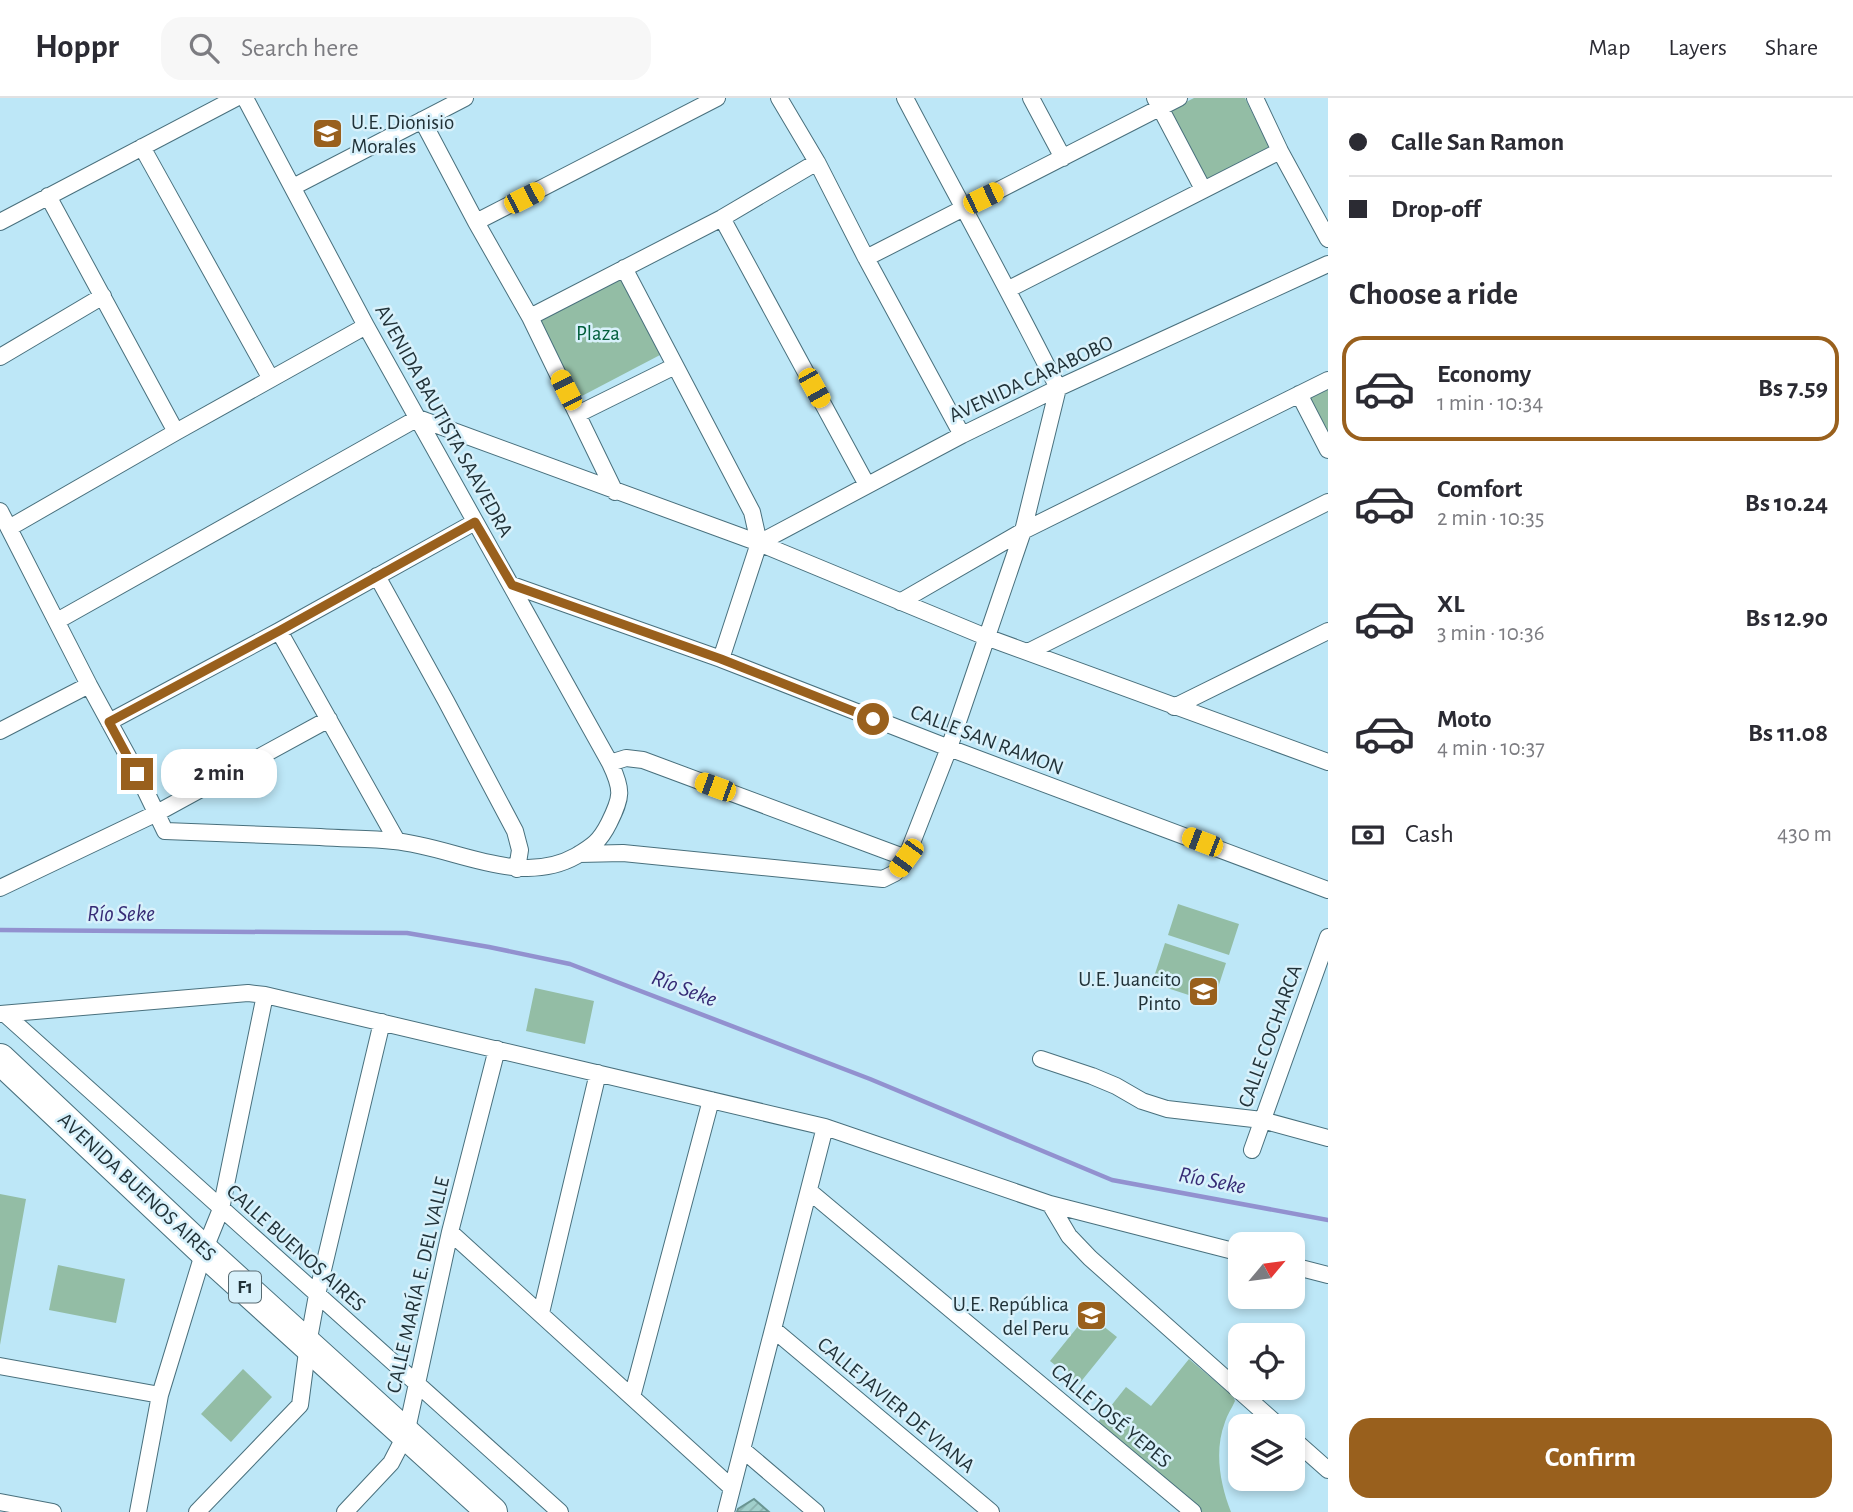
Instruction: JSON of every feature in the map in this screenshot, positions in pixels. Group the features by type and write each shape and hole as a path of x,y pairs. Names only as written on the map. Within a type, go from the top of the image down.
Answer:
{"highway":[{"name":"AVENIDA BUENOS AIRES","path":"0,1059 204,1251 487,1510"}],"street":[{"path":"0,222 236,98"},
{"name":"AVENIDA BAUTISTA SAAVEDRA","path":"245,98 366,326 616,776 620,792 617,806 602,837 579,854"},
{"path":"293,187 465,98"},
{"path":"476,222 717,98"},
{"path":"779,98 817,162 962,435"},
{"path":"0,511 165,831 397,841 517,869 544,867 579,854 623,853 883,879 895,873 906,858 949,748 1023,531 1058,388 1009,289 963,209 905,98"},
{"path":"1031,98 1063,158"},
{"path":"866,258 1063,158 1158,103 1179,98"},
{"path":"1255,98 1328,239"},
{"path":"1158,103 1203,189"},
{"path":"422,120 530,317 615,492"},
{"path":"142,147 271,379"},
{"path":"1009,289 1280,150"},
{"path":"530,317 722,218 817,162"},
{"path":"48,196 176,432"},
{"path":"722,218 867,485"},
{"name":"AVENIDA CARABOBO","path":"759,543 962,435 1328,264"},
{"path":"624,268 752,512 759,543 721,659"},
{"path":"0,357 103,296"},
{"path":"9,528 366,326"},
{"path":"578,415 675,366"},
{"path":"900,602 1023,531 1328,380"},
{"path":"1299,394 1328,450"},
{"path":"57,621 418,418 759,543 986,637 1174,707 1324,757"},
{"path":"1028,652 1328,502"},
{"path":"109,722 475,522"},
{"path":"377,576 515,831 520,850 517,869"},
{"name":"CALLE SAN RAMON","path":"512,585 721,659 1328,890"},
{"path":"279,631 397,841"},
{"path":"1174,707 1328,631"},
{"path":"0,731 89,685"},
{"path":"0,888 157,813 329,719"},
{"path":"610,763 626,758 643,760 906,858"},
{"name":"CALLE COCHARCA","path":"1252,1150 1328,937"},
{"path":"3,1014 248,993 265,995 825,1127 1050,1204 1228,1250"},
{"path":"138,1512 160,1395 204,1251 221,1209 265,995"},
{"name":"CALLE BUENOS AIRES","path":"3,1014 560,1512"},
{"path":"197,1512 300,1405 317,1295 382,1022"},
{"name":"CALLE MARÍA E. DEL VALLE","path":"345,1512 391,1463 406,1434 450,1232 497,1049"},
{"path":"1041,1059 1092,1076 1142,1101 1167,1109 1262,1120 1328,1138"},
{"path":"541,1313 598,1073"},
{"path":"632,1397 711,1100"},
{"path":"726,1512 825,1127"},
{"name":"CALLE JOSÉ YEPES","path":"809,1191 1193,1512"},
{"path":"1050,1204 1069,1236 1090,1258 1266,1414"},
{"path":"450,1232 732,1488"},
{"path":"1306,1269 1328,1275"},
{"name":"CALLE JAVIER DE VIANA","path":"773,1329 991,1512"},
{"path":"0,1366 160,1395"},
{"path":"743,1450 816,1512"},
{"path":"1305,1450 1328,1470"},
{"path":"0,1502 53,1512"}],"green space":[{"path":"1194,98 1245,98 1271,150 1205,183 1168,111"},
{"name":"Plaza","path":"619,271 660,355 578,398 535,311"},
{"path":"1328,388 1328,437 1308,398"},
{"path":"1178,904 1239,924 1229,955 1168,935"},
{"path":"1165,943 1226,963 1213,1003 1152,983"},
{"path":"535,988 594,1001 585,1044 526,1031"},
{"path":"0,1194 26,1199 0,1345"},
{"path":"58,1265 125,1279 116,1323 49,1310"},
{"path":"1088,1314 1117,1337 1079,1384 1050,1361"},
{"path":"1189,1359 1228,1392 1228,1400 1235,1400 1222,1433 1219,1456 1221,1479 1231,1512 1200,1512 1095,1426 1126,1387 1151,1406"},
{"path":"243,1369 272,1397 231,1442 201,1414"}],"building":[{"path":"754,1499 769,1512 737,1512 738,1509"}],"waterway":[{"name":"Río Seke","path":"0,930 407,933 570,964 870,1079 1112,1180 1328,1220"}],"place":[{"name":"U.E. Dionisio Morales","path":"328,134"},
{"name":"U.E. Juancito Pinto","path":"1204,991"},
{"name":"U.E. República del Peru","path":"1092,1316"}],"route":[{"path":"137,774 109,722 475,522 512,585 721,659 873,719"}]}
